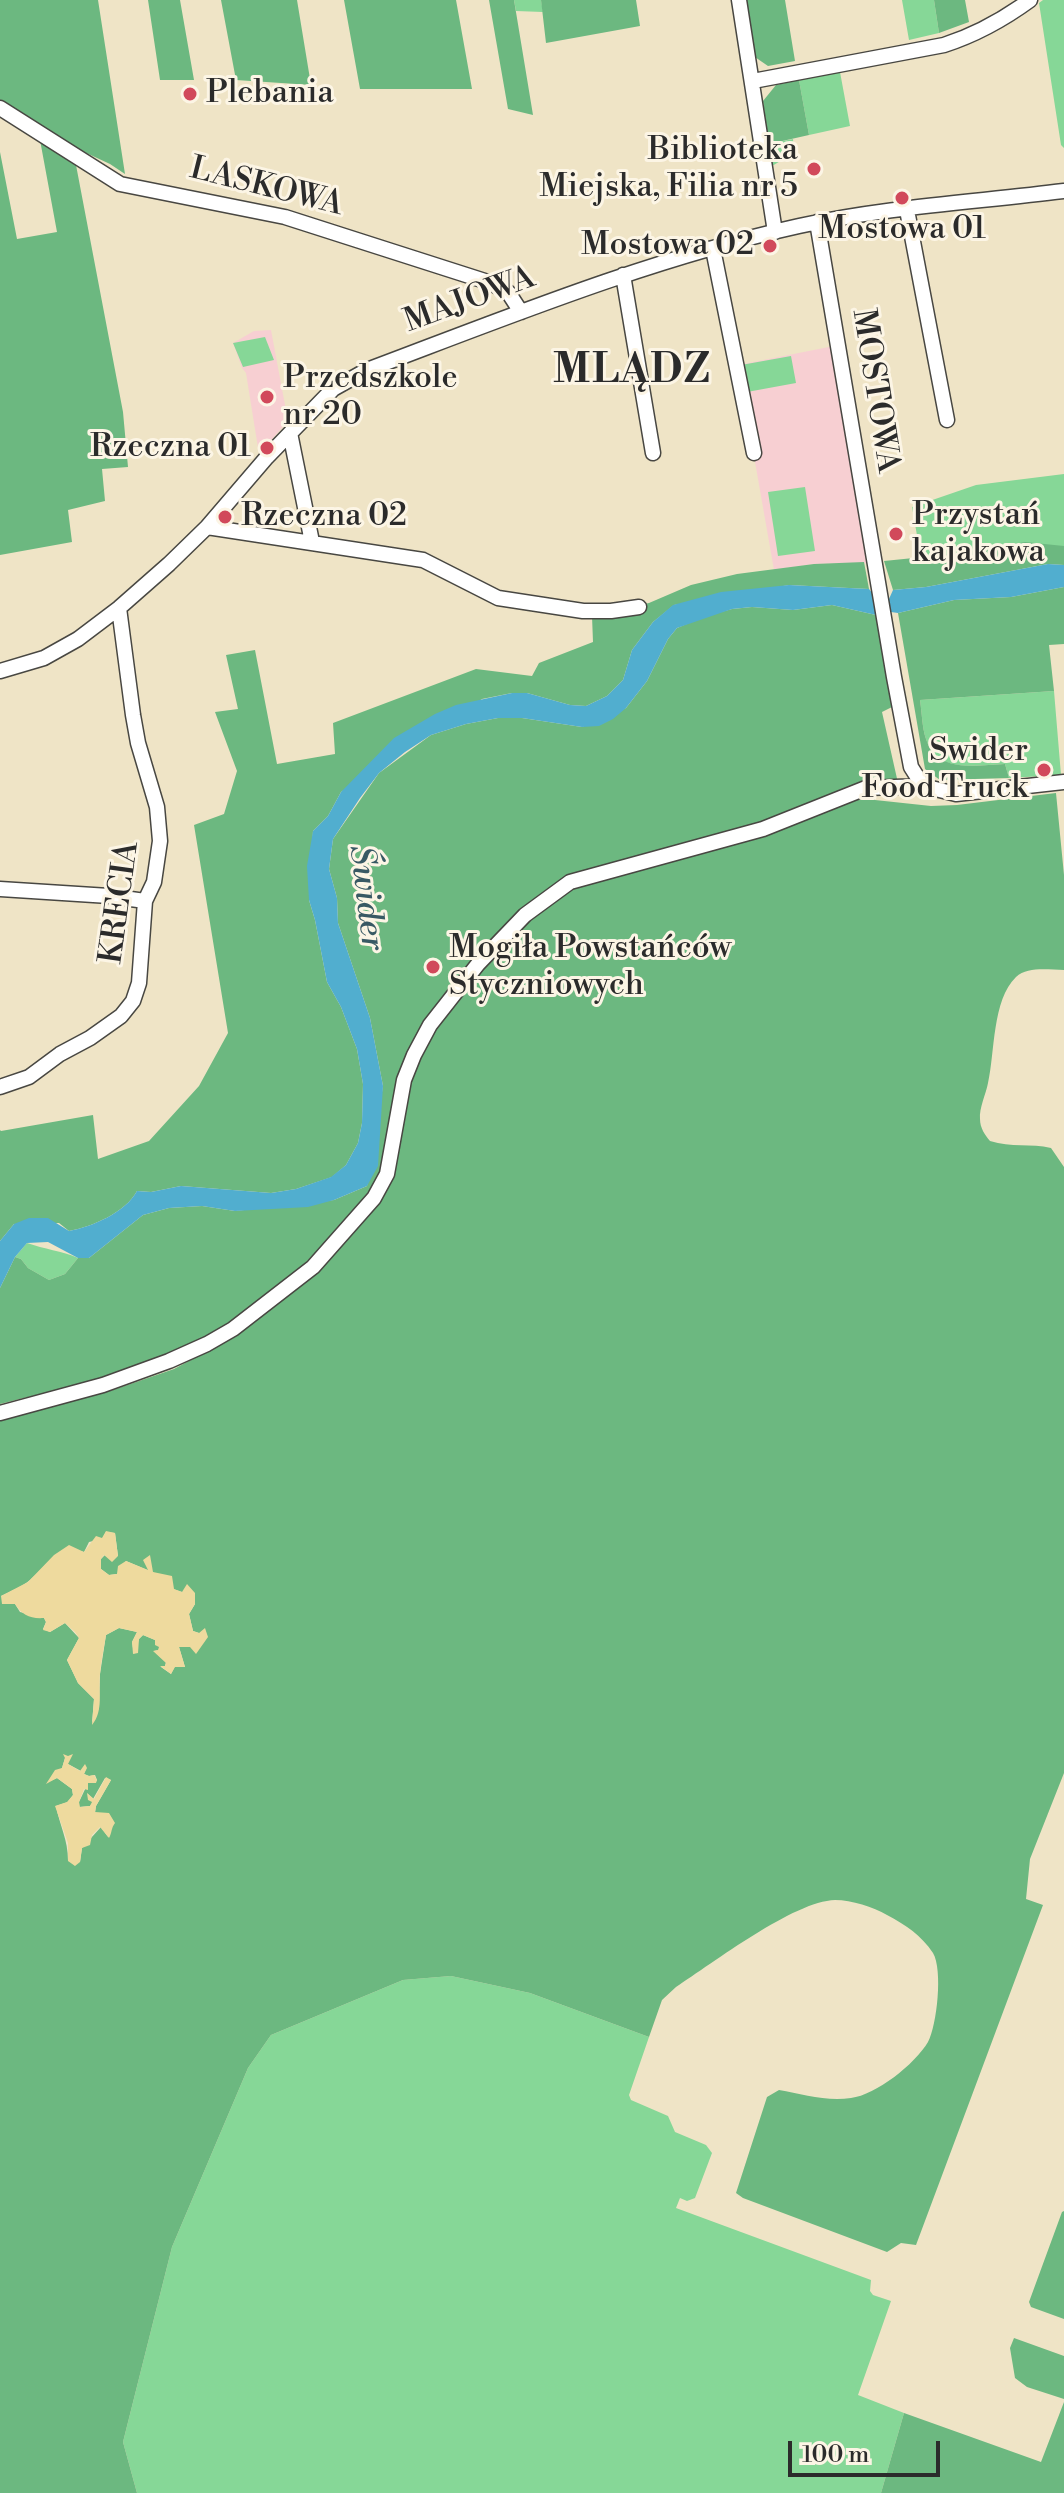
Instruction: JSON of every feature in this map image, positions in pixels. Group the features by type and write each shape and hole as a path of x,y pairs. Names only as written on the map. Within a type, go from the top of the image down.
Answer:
{"street":[{"path":"739,0 775,232"},
{"path":"753,81 944,45 962,39 1015,5 1030,0"},
{"name":"LASKOWA","path":"0,108 120,184 285,217 488,282 508,292 521,312"},
{"name":"MAJOWA","path":"0,671 44,658 78,639 119,608 207,527 333,389 367,370 623,275 775,232 817,222 1064,191"},
{"path":"907,210 947,420"},
{"name":"MOSTOWA","path":"817,222 892,666 911,767 923,786"},
{"path":"713,249 754,453"},
{"path":"623,275 653,453"},
{"path":"290,433 312,542"},
{"path":"207,527 423,560 498,598 583,611 639,607"},
{"name":"KRECIA","path":"0,1087 29,1077 121,1016 133,1001 139,983 145,901 154,882 160,841 157,807 133,715 119,608"},
{"path":"0,1413 103,1385 207,1344 233,1329 313,1267 374,1198 387,1174 404,1080 430,1025 478,964 525,915 570,882 763,829 866,788 923,786 956,794 1064,782"},
{"path":"0,889 145,901"}],"shaded area":[{"name":"Przedszkole nr 20","path":"271,330 288,421 259,454 246,373 233,343 254,331"},
{"path":"839,345 874,563 814,564 774,570 738,365"}],"green space":[{"path":"0,0 98,0 125,174 56,139 0,102"},
{"path":"148,0 180,0 194,80 160,80"},
{"path":"221,0 297,0 311,85 236,80"},
{"path":"344,0 456,0 472,89 360,89"},
{"path":"489,0 514,0 533,115 508,109"},
{"path":"514,0 541,0 543,12 516,11"},
{"path":"541,0 636,0 640,26 546,43"},
{"path":"744,0 785,0 795,61 768,66 752,55"},
{"path":"902,0 934,0 939,33 909,40"},
{"path":"934,0 965,0 969,22 939,33"},
{"path":"1043,0 1064,0 1064,148 1061,145 1039,3"},
{"path":"840,72 850,126 809,135 799,80"},
{"path":"799,80 809,135 769,144 763,101 776,85"},
{"path":"793,139 794,153 772,166 769,144"},
{"path":"40,140 76,165 123,412 128,467 102,469 105,501 68,510 72,542 0,555 0,152 17,239 57,232"},
{"path":"265,337 274,360 243,367 233,343"},
{"path":"791,356 796,383 747,392 741,365"},
{"path":"1064,474 1064,546 921,558 912,507 976,485"},
{"path":"805,487 815,551 778,556 768,492"},
{"path":"1025,542 1064,546 1064,565 1048,564 926,587 893,590 884,561 963,553"},
{"path":"864,562 869,589 789,585 674,605 653,622 632,650 623,680 607,696 586,706 570,705 527,693 482,699 341,792 328,816 313,831 309,900 327,982 341,1007 357,1049 363,1084 358,1143 346,1165 332,1177 296,1189 271,1193 181,1186 151,1192 137,1191 117,1212 88,1226 69,1231 59,1223 14,1224 0,1241 0,1130 93,1115 98,1159 149,1141 199,1086 228,1033 194,825 224,814 237,771 215,712 238,709 226,655 255,650 277,764 335,754 333,723 476,669 532,676 539,663 593,642 592,616 649,603 691,585 737,574 814,564"},
{"path":"1064,587 1064,644 1049,645 1054,691 920,700 926,739 939,758 959,765 1005,764 1009,778 940,780 925,769 898,613 954,600 1011,597"},
{"path":"832,605 876,615 892,707 882,712 898,783 761,825 567,878 426,1022 381,1171 353,1211 297,1271 234,1319 165,1356 125,1371 0,1404 0,1288 15,1257 49,1280 65,1274 78,1258 89,1258 143,1215 169,1208 202,1206 235,1211 334,1200 367,1186 383,1086 370,1018 338,923 337,898 329,869 333,839 379,773 431,735 466,724 498,718 522,718 582,727 626,708 647,681 668,639 677,628 706,616 752,607 793,610"},
{"path":"1054,691 1061,775 1009,778 1005,764 970,766 948,763 938,758 926,739 920,700"},
{"path":"874,792 875,800 931,806 1056,793 1064,875 1064,970 1026,971 1008,987 998,1013 980,1115 982,1128 990,1141 1051,1148 1064,1167 1064,1773 1030,1859 1026,1899 1043,1905 916,2245 901,2243 887,2252 736,2193 767,2097 779,2090 833,2099 861,2096 894,2077 914,2060 928,2042 938,1998 938,1972 933,1953 907,1927 869,1907 842,1900 818,1903 754,1935 676,1987 662,2000 649,2037 530,1993 451,1976 403,1980 271,2035 248,2068 172,2247 123,2442 137,2493 0,2493 0,1421 113,1390 174,1369 215,1347 380,1200 409,1081 435,1029 482,967 528,919 572,888","holes":["106,1532 115,1533 118,1556 105,1555 101,1559 101,1569 109,1575 117,1574 126,1561 171,1580 173,1589 182,1592 195,1604 189,1614 193,1631 199,1633 190,1647 179,1647 185,1667 175,1666 171,1674 161,1667 166,1662 154,1651 159,1650 160,1646 155,1640 143,1635 134,1654 132,1642 137,1632 119,1628 106,1635 99,1708 92,1723 94,1699 78,1683 67,1660 79,1638 65,1623 50,1632 43,1629 44,1618 20,1612 15,1604 1,1596 27,1582 60,1554 67,1551 84,1552 89,1542 102,1539","65,1758 68,1764 81,1771 86,1768 84,1774 95,1775 97,1780 88,1783 79,1807 90,1806 93,1802 87,1793 93,1799 105,1778 111,1780 95,1813 102,1814 108,1837 101,1827 82,1848 80,1862 68,1861 56,1806 68,1802 73,1795 72,1789 57,1778 48,1782 62,1768"]},
{"path":"27,1243 78,1258 65,1274 49,1280 15,1257"},
{"path":"451,1976 530,1993 649,2037 629,2095 631,2100 668,2116 675,2132 706,2145 712,2153 695,2198 687,2201 680,2198 676,2208 871,2280 870,2291 873,2295 891,2301 858,2395 904,2413 881,2493 137,2493 123,2442 172,2247 248,2068 271,2035 403,1980"},
{"path":"1064,2211 1064,2319 1031,2307 1029,2302"},
{"path":"1014,2338 1064,2356 1064,2399 1027,2387 1015,2378 1010,2348"},
{"path":"1064,2402 1064,2493 881,2493 904,2413 1041,2462"}],"sand":[{"path":"106,1531 115,1533 118,1556 112,1562 104,1555 101,1569 109,1575 117,1574 118,1566 126,1561 148,1570 143,1560 150,1555 153,1572 172,1576 174,1589 182,1592 187,1584 195,1593 195,1604 189,1614 193,1631 199,1633 205,1628 208,1637 196,1654 190,1647 179,1647 185,1667 175,1667 171,1674 160,1666 166,1663 153,1651 159,1647 155,1645 155,1640 143,1635 139,1639 138,1653 133,1654 132,1642 137,1632 119,1628 106,1635 99,1707 92,1725 94,1699 78,1683 67,1660 79,1638 75,1632 65,1623 50,1632 43,1630 44,1618 27,1616 15,1604 2,1604 1,1596 28,1582 54,1555 69,1545 84,1552 96,1536 102,1538"},
{"path":"63,1754 73,1754 68,1764 80,1771 85,1764 84,1774 94,1775 97,1780 96,1783 88,1783 88,1790 84,1789 80,1807 90,1806 92,1802 88,1800 87,1793 94,1799 106,1777 111,1780 95,1812 109,1813 115,1823 110,1836 100,1827 92,1835 90,1845 82,1848 80,1862 75,1866 68,1861 68,1843 55,1806 67,1802 73,1795 72,1789 57,1778 46,1784 55,1770 62,1768"}],"water":[{"path":"1048,564 1064,565 1064,587 1011,597 954,600 898,613 884,611 876,615 832,605 793,610 732,609 677,628 668,639 647,681 626,708 599,726 498,718 431,735 405,752 379,773 333,839 329,869 337,898 338,923 370,1018 383,1086 378,1166 367,1186 308,1207 235,1211 202,1206 169,1208 143,1215 89,1258 78,1258 48,1242 27,1243 15,1257 0,1288 0,1241 14,1224 29,1218 48,1218 69,1231 108,1217 125,1206 137,1191 151,1192 181,1186 271,1193 296,1189 331,1177 346,1165 358,1143 363,1084 357,1049 341,1007 327,982 309,900 307,866 313,831 328,816 341,792 394,738 456,705 512,693 527,693 570,705 586,706 607,696 623,680 632,650 653,622 673,605 721,592 789,585 869,589 876,598 889,599 893,590 926,587"}],"place":[{"name":"Plebania","path":"190,94"},
{"name":"Biblioteka Miejska, Filia nr 5","path":"814,169"},
{"name":"Mostowa 01","path":"902,198"},
{"name":"Mostowa 02","path":"770,246"},
{"name":"Przedszkole nr 20","path":"267,397"},
{"name":"Rzeczna 01","path":"267,448"},
{"name":"Rzeczna 02","path":"225,517"},
{"name":"Przystań kajakowa","path":"896,534"},
{"name":"Swider Food Truck","path":"1044,770"},
{"name":"Mogiła Powstańców Styczniowych","path":"433,967"}],"district":[{"name":"MLĄDZ","path":"632,372"}],"water label":[{"name":"Świder","path":"365,898"}]}
